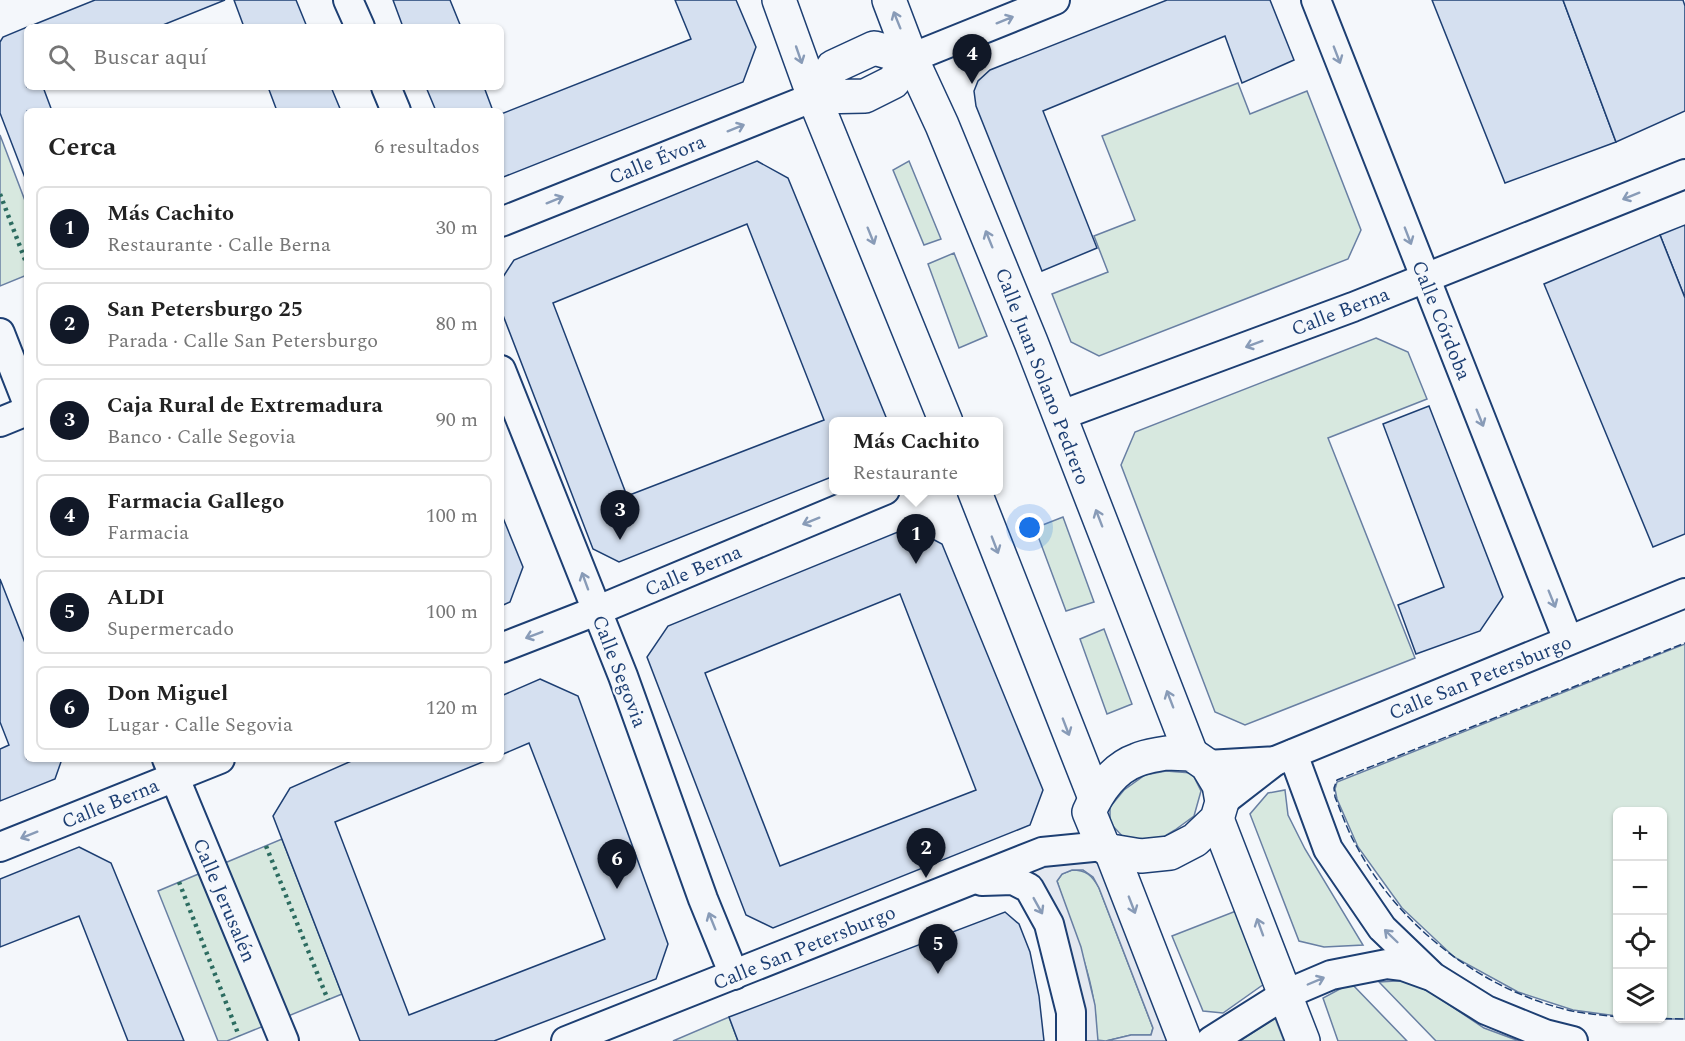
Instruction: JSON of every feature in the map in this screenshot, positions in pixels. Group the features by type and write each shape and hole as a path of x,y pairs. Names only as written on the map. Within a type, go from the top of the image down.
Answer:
{"main road":[{"path":"779,0 814,97 944,417"},
{"name":"Calle Juan Solano Pedrero","path":"889,0 911,58 942,125 1031,342 1199,759"},
{"name":"Calle Évora","path":"814,97 865,96 893,82 911,58"},
{"path":"976,495 1107,848 1185,1041"},
{"path":"1092,805 1111,777 1136,760 1166,753 1199,759 1219,785 1220,810 1284,995 1303,1041"},
{"path":"1107,848 1141,856 1170,853 1195,840 1220,810"}],"street":[{"path":"348,0 359,24"},
{"path":"911,58 1055,0"},
{"name":"Calle Córdoba","path":"1316,0 1568,640"},
{"path":"387,90 395,108"},
{"name":"Calle Évora","path":"504,221 814,97"},
{"name":"Calle Berna","path":"1059,416 1353,307 1685,174"},
{"path":"0,333 24,394"},
{"name":"Calle Segovia","path":"504,377 623,676 703,899 734,975"},
{"path":"0,422 24,412"},
{"name":"Calle Berna","path":"504,647 596,611 873,495"},
{"name":"Calle San Petersburgo","path":"1220,810 1284,758 1685,593"},
{"path":"1284,758 1328,849 1351,885 1382,928 1433,977"},
{"name":"Calle San Petersburgo","path":"1199,759 1284,758"},
{"name":"Calle Berna","path":"0,847 170,768 203,762"},
{"name":"Calle Jerusalén","path":"170,768 284,1041"},
{"name":"Calle San Petersburgo","path":"1042,852 1092,805"},
{"name":"Calle San Petersburgo","path":"566,1041 1042,852 1107,848"},
{"path":"971,881 1013,880 1029,888 1049,924 1071,1012 1071,1041"},
{"path":"1211,1041 1284,995 1331,975 1387,964 1403,966 1433,977 1486,1010 1545,1034 1574,1041"}],"shaded area":[{"path":"1238,83 1250,114 1307,91 1361,230 1348,259 1099,356 1071,342 1052,294 1108,272 1094,236 1135,220 1102,136"},
{"path":"0,135 24,198 24,276 0,286"},
{"path":"909,161 941,239 924,245 893,170"},
{"path":"954,253 987,336 959,348 928,264"},
{"path":"1376,338 1408,352 1427,399 1328,438 1415,658 1245,725 1215,712 1121,465 1135,432"},
{"path":"1063,517 1094,602 1066,611 1035,528"},
{"path":"1104,629 1132,704 1107,714 1080,639"},
{"path":"1685,644 1685,1019 1667,1019 1667,807 1613,807 1613,1015 1573,1010 1518,992 1454,957 1402,908 1358,847 1337,799 1335,789 1337,782"},
{"path":"1166,771 1192,773 1201,791 1194,816 1155,842 1126,840 1110,823 1110,807 1124,790 1145,775"},
{"path":"1285,790 1288,815 1305,849 1363,945 1324,947 1299,941 1250,814 1268,793"},
{"path":"282,839 342,994 227,1041 218,1041 158,891"},
{"path":"1084,857 1097,863 1106,871 1171,1041 1106,1041 1131,1035 1151,1035 1153,1028 1099,888 1093,877 1083,870 1072,870 1062,874 1057,881 1081,947 1095,1005 1098,1041 1084,1041 1032,879 1033,872 1043,865"},
{"path":"1072,870 1088,874 1099,888 1153,1028 1151,1035 1131,1035 1106,1041 1096,1040 1096,1019 1089,979 1057,881 1062,874"},
{"path":"1236,911 1264,984 1223,1013 1203,1011 1172,936"},
{"path":"1412,980 1484,1028 1519,1041 1436,1041 1379,982"},
{"path":"1351,983 1407,1041 1338,1041 1323,998"},
{"path":"729,1017 738,1041 673,1041"},
{"path":"1275,1018 1284,1041 1240,1041"}],"building":[{"path":"95,0 225,0 165,24 35,24"},
{"path":"234,0 296,0 306,24 243,24"},
{"path":"393,0 450,0 460,24 402,24"},
{"path":"675,0 736,0 756,47 743,82 504,177 504,113 691,39"},
{"path":"1167,0 1270,0 1294,60 1242,83 1225,36 1043,111 1097,248 1042,271 976,106 974,91 978,81 990,70"},
{"path":"1432,0 1563,0 1616,142 1505,183"},
{"path":"1563,0 1683,0 1685,6 1685,111 1616,142"},
{"path":"24,28 24,90 44,90 51,108 24,108 24,175 0,113 0,42 3,37"},
{"path":"269,90 332,90 340,108 276,108"},
{"path":"427,90 485,90 492,108 435,108"},
{"path":"757,161 788,178 886,417 829,417 829,478 619,562 593,549 504,318 504,275 514,260","holes":["747,224 824,420 627,496 553,303"]},
{"path":"1685,225 1685,298 1660,235"},
{"path":"1660,235 1685,298 1685,534 1653,547 1544,284"},
{"path":"1429,406 1503,597 1480,631 1416,654 1398,605 1444,587 1383,424"},
{"path":"504,520 523,567 510,602 504,605"},
{"path":"910,527 942,544 1043,790 1030,825 773,928 746,915 647,657 668,626","holes":["900,594 976,790 780,866 705,673"]},
{"path":"0,579 24,640 24,762 61,762 55,779 0,801 0,749 9,745 0,722"},
{"path":"540,679 578,696 668,944 656,979 494,1041 360,1041 273,816 290,788 349,762 483,762 335,822 409,1015 605,939 529,743 504,754 504,695"},
{"path":"79,847 111,863 184,1041 128,1041 79,916 0,947 0,879"},
{"path":"1005,912 1019,924 1030,952 1039,996 1044,1041 738,1041 729,1017"}],"hedge":[{"path":"0,194 24,257"},
{"path":"266,846 328,1000"},
{"path":"179,882 239,1036"}],"fence":[{"path":"1613,1016 1572,1011 1539,1002 1477,972 1448,952 1396,904 1375,876 1351,835 1335,797 1334,788 1337,780 1685,643"},
{"path":"1667,1019 1685,1019"}],"place":[{"name":"Farmacia Gallego","path":"972,84"},
{"name":"Caja Rural de Extremadura","path":"620,540"},
{"name":"Más Cachito","path":"916,564"},
{"name":"San Petersburgo 25","path":"926,878"},
{"name":"Don Miguel","path":"617,889"},
{"name":"ALDI","path":"938,974"}]}
